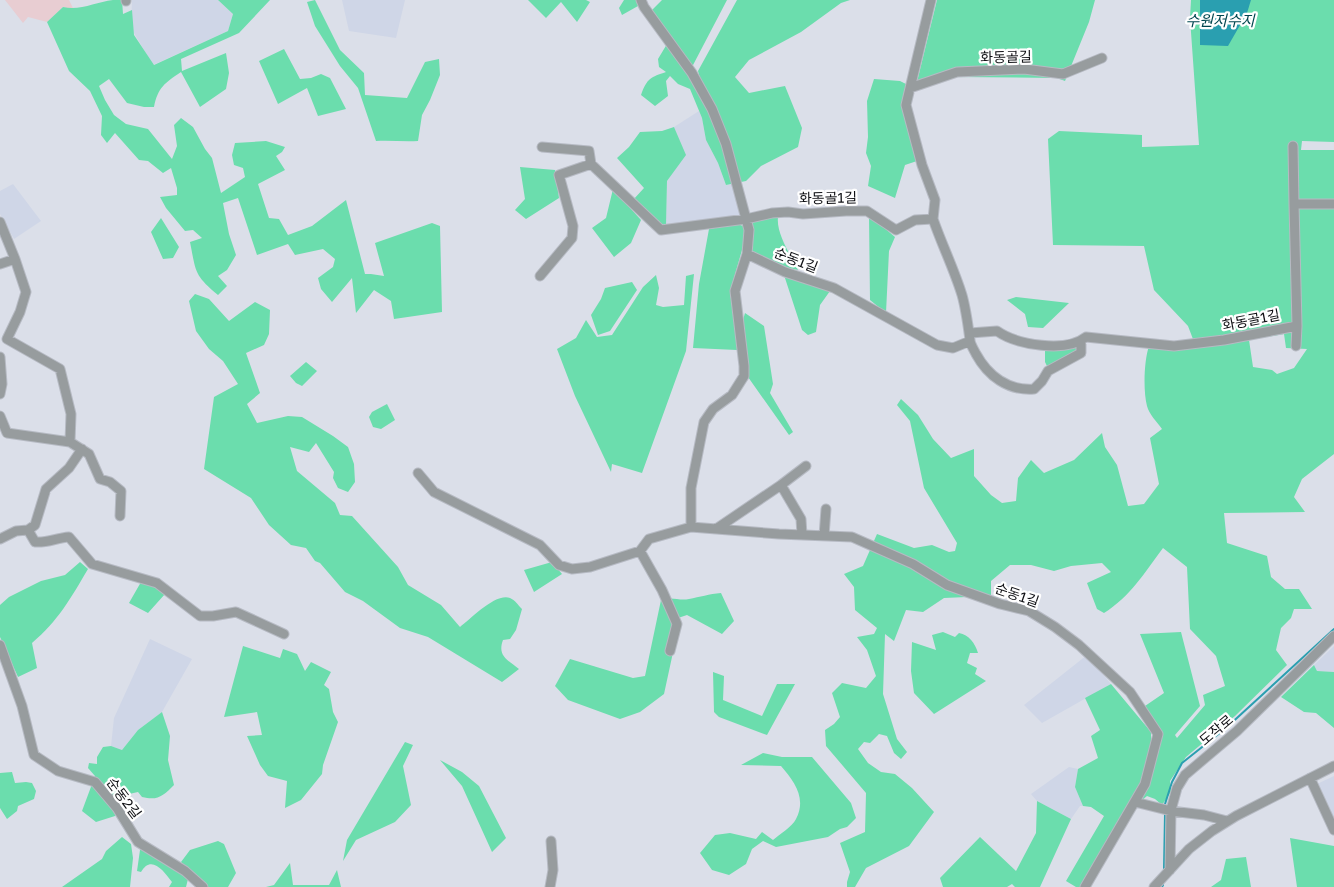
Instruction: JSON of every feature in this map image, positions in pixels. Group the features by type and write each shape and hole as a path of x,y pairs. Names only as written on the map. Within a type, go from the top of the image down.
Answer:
{"street":[{"path":"641,0 644,7 692,73 712,109 726,144 749,230 747,254 735,291 744,376 732,395 713,409 704,422 691,488 691,526"},
{"path":"932,0 906,105 922,165 935,200 933,219 962,296 970,337 982,365 996,378 1013,388 1022,390 1034,389 1048,371 1082,353 1081,341"},
{"name":"화동골길","path":"910,88 956,72 1024,69 1063,74 1102,58"},
{"name":"화동골1길","path":"970,337 997,331 1006,337 1039,345 1056,346 1081,341 1086,337 1174,346 1224,340 1297,326 1293,146"},
{"path":"542,147 589,151 591,164 660,230 746,219"},
{"path":"540,276 572,238 573,226 559,175 591,164"},
{"path":"1294,204 1334,204"},
{"name":"화동골1길","path":"746,219 772,212 803,214 867,211 896,230 915,220 933,219"},
{"path":"0,222 26,292 20,312 4,340 0,357 0,394"},
{"name":"순동1길","path":"747,254 785,272 834,288 937,345 953,348 970,337"},
{"path":"0,264 15,259"},
{"path":"1296,346 1297,326"},
{"path":"4,340 60,370 71,414 70,442"},
{"path":"0,416 7,433 70,442 89,454 100,479 110,482 120,492 120,516"},
{"path":"0,538 16,531 28,530 35,525 46,489 69,468 82,449"},
{"path":"716,529 806,466"},
{"name":"순동1길","path":"418,473 434,492 540,546 559,564 572,569 590,567 640,551 649,540 691,526 852,537 914,564 947,585 1000,604 1029,611 1055,627 1079,645 1130,692 1158,734 1145,784 1085,887"},
{"path":"781,485 801,518 802,535"},
{"path":"824,536 826,509"},
{"path":"28,530 35,542 47,543 60,538 69,538 92,564 157,583 200,616 236,612 284,634"},
{"path":"640,551 662,590 676,624 670,651"},
{"name":"도작로","path":"1170,870 1171,811 1177,788 1186,775 1237,731 1334,636"},
{"name":"순동2길","path":"0,645 22,706 34,755 58,771 95,782 117,808 138,842 185,871 203,887"},
{"path":"1154,887 1189,849 1212,831 1334,766"},
{"path":"1310,778 1334,830"},
{"path":"1135,802 1171,811 1204,815 1227,822"},
{"path":"550,887 553,870 551,841"}],"shaded area":[{"path":"5,0 69,0 74,10 63,7 47,22 28,17 23,23"},
{"path":"132,0 218,0 233,14 228,31 153,65 131,28"},
{"path":"342,0 405,0 396,38 349,31"},
{"path":"699,111 706,140 718,163 726,185 732,184 741,215 666,226 667,181 685,155 674,127"},
{"path":"13,184 41,221 14,239 0,214 0,191"},
{"path":"150,639 192,659 162,712 138,730 122,750 111,746 114,718"},
{"path":"1334,646 1334,672 1317,671 1314,665"},
{"path":"1087,655 1111,684 1042,723 1024,705"},
{"path":"1069,767 1078,769 1075,787 1083,806 1080,806 1071,819 1037,801 1031,794"},
{"path":"1334,776 1334,822 1317,784"}],"green space":[{"path":"113,0 122,0 123,14 132,10 134,35 154,65 228,31 233,14 218,0 270,0 239,33 181,59 182,71 226,53 229,73 226,89 200,107 181,72 163,86 154,107 127,103 109,79 99,86 105,100 114,115 126,124 148,129 172,159 177,146 174,125 181,118 193,127 212,158 221,193 245,177 243,168 234,165 232,155 235,143 266,141 285,147 276,156 285,170 258,184 269,218 279,219 288,235 312,226 346,200 365,274 384,276 375,243 432,223 440,226 442,312 394,319 391,301 374,290 356,313 352,278 332,302 321,289 318,278 333,267 335,259 323,249 295,255 288,244 257,255 238,198 223,203 229,234 236,255 227,270 218,276 227,286 218,295 210,288 197,272 190,242 202,238 193,230 185,231 166,208 160,197 177,195 177,188 171,168 163,173 148,161 139,160 115,133 107,143 101,135 102,116 90,91 69,71 47,22 63,7 76,8"},
{"path":"315,0 340,50 364,73 365,95 407,98 425,62 439,59 440,75 422,115 418,141 376,141 358,88 340,66 315,26 307,2"},
{"path":"528,0 586,0 590,2 577,22 561,2 546,18"},
{"path":"624,0 637,0 638,6 622,15 619,8"},
{"path":"662,0 727,0 692,67 652,10"},
{"path":"737,0 850,0 841,3 801,32 749,60 735,77 749,93 785,86 802,128 798,147 761,166 746,181 726,185 718,163 706,140 702,118 690,89 678,84 670,76 666,81 668,96 655,106 641,95 650,79 666,72 659,67 658,59 667,44 701,82 698,71"},
{"path":"937,0 1095,0 1089,22 1065,81 1057,78 954,77 915,90"},
{"path":"1191,0 1334,0 1334,142 1302,141 1301,150 1334,150 1334,454 1302,479 1294,497 1305,512 1224,513 1227,543 1267,556 1271,577 1285,589 1299,589 1312,609 1294,609 1291,618 1281,628 1276,650 1287,665 1235,716 1186,757 1170,781 1171,792 1162,805 1155,799 1147,796 1119,819 1081,887 1076,887 1066,881 1104,816 1091,807 1083,806 1075,787 1078,769 1098,758 1091,736 1100,730 1085,698 1111,684 1151,732 1151,742 1161,738 1145,706 1164,693 1140,634 1181,632 1200,706 1175,735 1177,738 1205,705 1203,695 1225,686 1216,656 1190,629 1187,567 1163,548 1129,592 1104,613 1097,609 1087,583 1111,572 1102,563 1071,566 1054,571 1031,565 1010,565 991,581 989,603 967,597 944,598 923,612 906,610 894,641 885,634 883,694 897,739 907,752 901,759 894,753 887,736 879,734 870,743 864,742 858,749 868,763 881,772 895,774 912,788 934,812 909,846 866,868 855,887 847,887 850,872 840,843 865,832 866,793 826,746 825,730 840,717 832,693 842,683 866,688 876,676 867,650 857,637 874,634 877,628 855,610 854,587 844,574 863,566 877,534 914,548 932,545 949,552 955,551 957,543 924,488 910,421 897,405 901,399 918,415 933,439 951,458 974,449 974,476 991,495 1002,503 1016,501 1018,478 1031,460 1044,473 1074,460 1102,433 1105,447 1117,465 1128,506 1144,504 1159,484 1150,438 1162,429 1149,412 1147,406 1145,376 1147,352 1149,346 1166,350 1196,347 1188,326 1154,290 1144,246 1053,245 1048,139 1059,131 1142,135 1142,147 1199,145 1190,18","holes":["1284,334 1286,348 1307,349 1294,368 1277,374 1272,370 1253,367 1249,340"]},
{"path":"284,49 300,79 311,78 321,74 330,78 346,109 318,116 307,88 278,104 259,61"},
{"path":"874,79 900,81 906,84 903,109 917,161 905,165 895,198 868,186 871,166 866,153 868,137 867,101"},
{"path":"674,127 686,155 667,181 666,226 662,228 633,200 644,188 617,158 629,147 640,132 662,131"},
{"path":"520,167 555,170 559,198 526,219 515,210 525,199"},
{"path":"613,189 641,220 631,243 614,257 592,228 606,218"},
{"path":"869,215 895,237 889,251 886,313 870,300"},
{"path":"778,217 779,230 798,270 785,267 751,252 752,221"},
{"path":"161,218 179,247 173,258 163,259 151,232"},
{"path":"738,224 745,227 744,243 730,292 738,345 737,350 693,348 699,284 709,229"},
{"path":"694,274 686,351 642,473 612,464 611,472 575,396 557,349 576,338 586,320 597,337 612,335 643,287 656,275 659,288 656,305 663,307 684,305 686,276"},
{"path":"784,275 830,291 820,305 816,332 808,335 802,330"},
{"path":"632,282 637,290 610,331 598,335 591,315 601,299 605,288"},
{"path":"195,294 209,299 229,321 255,302 270,310 269,334 264,345 246,353 260,393 247,404 257,423 288,416 302,417 348,447 354,464 355,482 348,492 338,488 333,478 334,472 316,443 309,452 290,447 297,471 335,503 340,515 352,516 398,567 408,585 441,605 460,627 497,599 504,597 515,601 522,609 516,630 510,639 503,640 501,650 505,657 519,669 502,682 428,637 400,628 363,601 345,592 320,563 315,561 306,548 291,545 269,525 251,498 204,469 214,397 238,384 223,361 209,349 196,331 189,301"},
{"path":"1016,297 1069,303 1043,328 1028,327 1025,314 1007,300"},
{"path":"745,313 764,326 773,384 770,393 793,432 789,435 748,377 743,320"},
{"path":"1079,345 1078,359 1050,372 1045,362 1045,351"},
{"path":"306,362 317,371 302,386 296,383 290,376"},
{"path":"387,404 395,420 381,429 373,427 369,417 372,412"},
{"path":"80,562 88,569 82,580 57,618 32,643 37,668 18,677 0,637 0,605 9,597 41,581 65,575"},
{"path":"552,562 562,574 534,592 524,570"},
{"path":"141,582 152,585 165,594 148,613 129,603"},
{"path":"721,593 734,621 722,634 687,615 678,618 664,694 640,712 620,719 568,700 555,686 570,659 633,678 645,676 661,600 669,598 685,599"},
{"path":"943,632 955,637 959,633 971,640 978,653 970,653 967,663 977,668 975,674 986,681 934,714 914,693 911,671 912,642 936,650 932,635"},
{"path":"243,646 280,658 283,649 297,654 305,671 311,662 331,672 324,685 329,689 333,712 338,722 323,765 322,774 301,800 285,808 287,781 268,776 260,765 247,736 262,735 257,712 224,717"},
{"path":"1314,665 1317,671 1334,672 1334,728 1316,713 1304,712 1281,697"},
{"path":"713,672 724,676 723,700 762,716 777,684 795,684 767,735 719,717 714,712"},
{"path":"162,712 170,736 168,760 174,785 163,795 156,798 142,797 138,792 116,797 115,816 96,822 82,811 95,776 88,768 89,763 97,764 97,757 103,747 111,746 122,750 138,730"},
{"path":"405,742 413,745 403,766 411,805 395,822 356,840 343,861 347,840"},
{"path":"763,753 782,757 812,757 851,803 856,818 847,827 828,837 776,847 763,841 752,849 746,864 729,875 712,870 700,853 715,835 730,833 756,839 762,832 773,840 789,828 796,819 799,811 800,797 798,790 781,766 741,765"},
{"path":"440,760 462,772 479,786 506,838 492,852 462,786"},
{"path":"12,772 15,783 32,783 36,791 34,799 18,806 17,811 7,819 0,808 0,773"},
{"path":"1037,801 1071,819 1040,887 1015,887 1012,884 1007,887 943,887 940,878 980,837 1016,871 1036,833"},
{"path":"122,837 131,844 133,858 130,887 62,887 102,859 106,851"},
{"path":"1290,838 1334,846 1334,887 1297,887"},
{"path":"218,841 224,844 236,873 228,887 208,887 181,862 190,850"},
{"path":"140,850 144,850 178,870 188,879 186,887 169,887 172,882 161,869 153,864 149,864 141,872 137,871"},
{"path":"1246,857 1251,887 1211,887 1221,880 1226,859"},
{"path":"290,863 293,885 329,885 337,870 341,887 266,887 274,885"}],"water":[{"name":"수원저수지","path":"1200,0 1251,0 1247,13 1228,46 1200,45"}],"waterway":[{"path":"1165,804 1172,782 1182,763 1226,728 1334,629"},
{"path":"1164,869 1165,814"}]}
